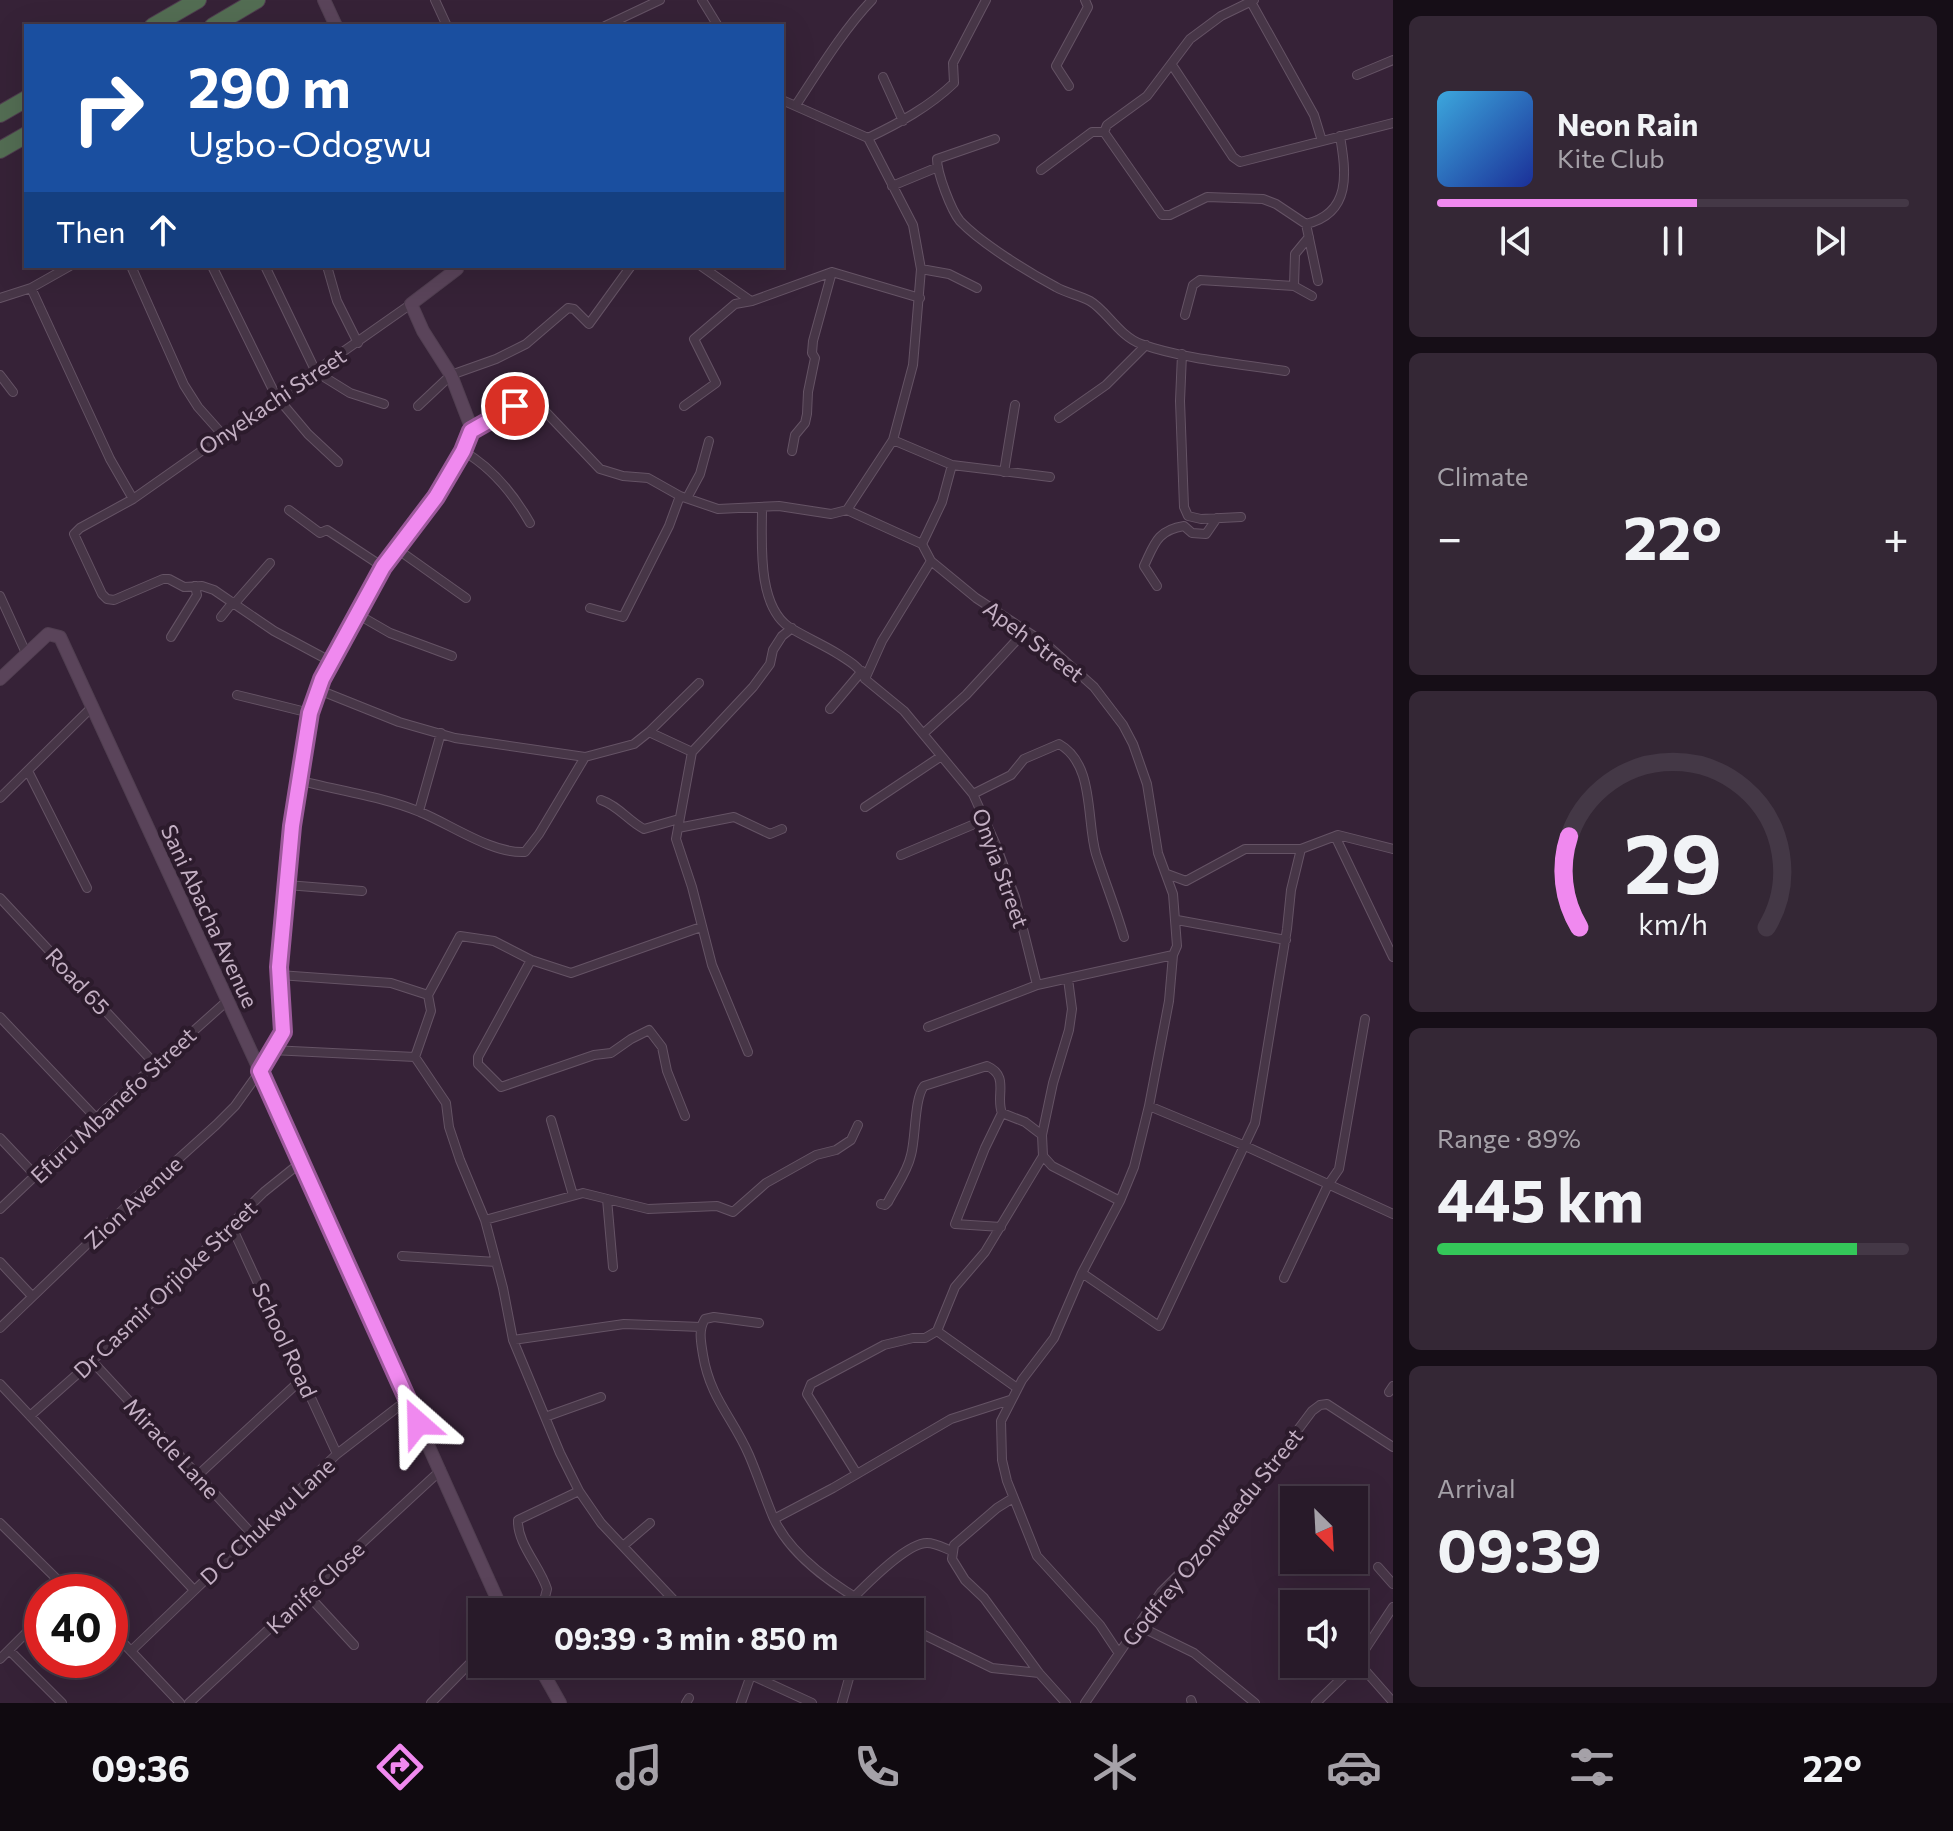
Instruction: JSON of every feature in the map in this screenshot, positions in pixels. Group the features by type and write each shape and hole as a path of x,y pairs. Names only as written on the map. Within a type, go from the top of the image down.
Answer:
{"highway":[{"path":"156,24 198,0"},
{"path":"216,24 257,0"},
{"path":"1,112 24,100"},
{"path":"0,150 24,136"}],"street":[{"path":"324,0 335,24"},
{"path":"435,0 446,24"},
{"path":"609,24 660,0"},
{"path":"702,0 717,24"},
{"path":"796,105 843,39 852,20 872,0"},
{"path":"868,138 938,99 954,83 953,63 986,0"},
{"path":"1069,86 1056,66 1088,7 1085,0"},
{"path":"1104,132 1107,125 1147,96 1190,39 1221,16 1252,1 1314,115 1322,141"},
{"path":"1357,75 1393,60"},
{"path":"1172,65 1233,157 1240,162 1393,123"},
{"path":"883,77 903,121"},
{"path":"784,101 868,138 913,225 921,269 913,365 893,440 847,510"},
{"path":"1041,170 1092,132 1104,132"},
{"path":"1104,132 1162,215 1170,215 1207,197 1263,199 1306,224 1317,222 1326,214 1345,189 1346,174 1340,136"},
{"path":"995,139 938,157 938,167 955,213 970,230 1056,287 1093,302 1109,321 1138,343 1182,354 1285,371"},
{"path":"892,186 938,167"},
{"path":"1306,224 1318,281"},
{"path":"1294,286 1295,254 1309,237"},
{"path":"0,298 31,288 66,268"},
{"path":"132,268 184,385 198,407 222,434"},
{"path":"213,268 276,396 294,419 338,462"},
{"path":"266,268 315,369 337,387 384,404"},
{"path":"328,268 337,301 358,343"},
{"path":"457,268 411,304 423,331 451,375 470,434"},
{"path":"418,406 451,375 496,359 526,344 568,308 574,309 589,324 630,268"},
{"path":"704,268 752,301"},
{"path":"921,269 949,274 977,288"},
{"path":"684,406 716,383 694,339 735,304 752,301 832,272 920,298"},
{"path":"792,451 795,435 805,423 815,358 813,341 832,272"},
{"path":"1185,315 1193,285 1200,280 1294,286 1312,296"},
{"path":"31,288 110,459 133,499"},
{"name":"Onyekachi Street","path":"195,586 184,587 163,579 114,600 107,599 74,534 133,499 411,304"},
{"path":"1059,418 1106,385 1146,345"},
{"path":"1182,354 1180,401 1184,507 1188,516 1201,519 1241,517"},
{"path":"0,375 13,392"},
{"path":"260,1071 283,1032 279,975 298,780 310,713 330,661 383,567 436,497 470,434 519,404 531,404 541,407 600,469 623,476 648,478 684,497 718,509 779,506 831,514 847,510 922,544 942,502 952,465"},
{"path":"1004,472 1015,405"},
{"path":"893,440 952,465 1050,477"},
{"path":"590,608 623,617 684,497 700,474 709,441"},
{"path":"463,451 483,463 530,523"},
{"name":"Onyia Street","path":"762,509 761,560 765,584 781,619 864,675 904,711 973,794 1015,897 1037,985"},
{"path":"289,510 320,533 327,530 383,567"},
{"path":"1157,586 1144,566 1155,540 1172,528 1184,526 1192,533 1206,534 1217,518"},
{"name":"Apeh Street","path":"922,544 931,561 976,598 1046,644 1094,687 1123,725 1142,767 1158,853 1167,874 1177,920 1177,946 1173,955 1169,1001 1134,1167 1054,1338 1017,1388 1001,1421"},
{"path":"397,549 466,598"},
{"path":"830,709 864,675 931,561"},
{"path":"221,617 270,563"},
{"path":"171,637 197,595 195,586 214,590 274,631 330,661"},
{"path":"0,596 26,653 0,679"},
{"path":"357,614 390,633 452,656"},
{"path":"748,1052 712,965 692,887 678,849 678,823 692,752 753,687 770,664 773,650 782,636 792,628"},
{"path":"924,733 966,695 1025,631"},
{"name":"Sani Abacha Avenue","path":"26,653 48,634 60,637 260,1071 497,1598"},
{"path":"319,690 399,722 455,738 585,757 634,744 699,683"},
{"path":"237,695 310,713"},
{"path":"0,798 92,707"},
{"path":"649,732 692,752"},
{"path":"419,811 441,733"},
{"path":"973,794 1011,775 1024,759 1034,753 1059,744 1066,748 1077,765 1085,787 1096,853 1124,937"},
{"path":"298,780 419,811 484,843 515,853 525,852 539,834 585,757"},
{"path":"865,807 940,757"},
{"path":"28,771 87,888"},
{"path":"601,800 614,804 644,829 734,817 770,834 782,829"},
{"path":"901,855 984,820"},
{"path":"1167,874 1186,881 1245,849 1301,849 1335,836 1393,849"},
{"path":"1335,836 1393,957"},
{"path":"1082,1273 1159,1326 1253,1128 1286,940 1291,890 1301,849"},
{"path":"287,885 362,891"},
{"name":"Road 65","path":"2,903 155,1064"},
{"path":"1177,920 1286,940"},
{"path":"415,1057 431,1011 428,995 460,936 494,941 531,960 571,973 701,927"},
{"path":"928,1027 1037,985 1173,955"},
{"path":"531,960 478,1057 478,1064 501,1087 594,1055 611,1053 649,1030 662,1047 667,1071 685,1116"},
{"path":"279,975 391,983 428,995"},
{"path":"857,1474 807,1394 811,1384 884,1345 925,1338 937,1331 955,1287 985,1252 1043,1156 1042,1135 1072,1009 1068,979"},
{"name":"Efuru Mbanefo Street","path":"0,1209 226,1002"},
{"path":"0,1017 96,1118"},
{"path":"1284,1278 1328,1185 1339,1169 1365,1019"},
{"path":"271,1050 415,1057"},
{"path":"415,1057 446,1103 456,1149 485,1220 513,1340 579,1491 601,1523 670,1598"},
{"path":"881,1204 888,1202 909,1163 917,1122 918,1095 924,1086 987,1066 994,1069 1001,1079 999,1107 1002,1113 1025,1122 1042,1135"},
{"name":"Zion Avenue","path":"0,1328 226,1116 260,1071"},
{"path":"1149,1106 1393,1214"},
{"path":"1001,1227 955,1224 1002,1113"},
{"path":"551,1120 573,1195"},
{"path":"485,1220 583,1193 648,1209 717,1206 733,1212 766,1183 816,1155 836,1150 851,1140 858,1125"},
{"path":"0,1138 36,1176"},
{"path":"1043,1156 1052,1166 1120,1201"},
{"name":"Dr Casmir Orjioke Street","path":"30,1416 92,1361 264,1192 300,1163"},
{"path":"607,1199 613,1267"},
{"name":"School Road","path":"231,1225 337,1454"},
{"path":"402,1256 496,1262"},
{"path":"0,1262 32,1296"},
{"path":"759,1323 714,1317 705,1319 701,1327 702,1348 708,1380 748,1453 782,1537 800,1555 855,1596 895,1560 920,1544 933,1544 952,1551"},
{"path":"513,1340 624,1324 701,1327"},
{"path":"937,1331 1017,1388"},
{"name":"Miracle Lane","path":"92,1361 253,1535"},
{"path":"197,1476 303,1378"},
{"path":"0,1384 194,1590"},
{"path":"545,1417 601,1397"},
{"name":"D C Chukwu Lane","path":"132,1650 337,1454 407,1400"},
{"path":"774,1519 951,1419 1010,1400"},
{"name":"Godfrey Ozonwaedu Street","path":"1085,1703 1161,1592 1223,1530 1312,1411 1327,1404 1392,1444"},
{"path":"977,1409 992,1412 1001,1421 1002,1460 1013,1498 1037,1556 1100,1625 1118,1652"},
{"name":"Kanife Close","path":"189,1703 441,1470"},
{"path":"545,1598 547,1589 522,1537 518,1520 579,1491"},
{"path":"1013,1498 954,1545 952,1559 965,1580 984,1598 1039,1673 1066,1703"},
{"path":"0,1523 51,1574"},
{"path":"623,1546 650,1523"},
{"path":"0,1538 8,1531"},
{"path":"1378,1567 1393,1584"},
{"path":"307,1594 354,1645"},
{"path":"1368,1645 1393,1607"},
{"path":"1139,1626 1194,1653 1255,1703"},
{"path":"924,1635 992,1668 1039,1673"},
{"path":"0,1659 24,1636"},
{"path":"128,1646 180,1703"},
{"path":"10,1651 62,1703"},
{"path":"431,1703 468,1665"},
{"path":"1368,1674 1393,1702"},
{"path":"546,1678 560,1703"},
{"path":"741,1703 750,1678"},
{"path":"758,1678 812,1703"},
{"path":"842,1703 849,1678"},
{"path":"1316,1703 1342,1678"}],"route":[{"path":"418,1423 260,1071 283,1032 279,967 292,826 310,713 322,679 383,567 436,497 471,431 515,406"}]}
